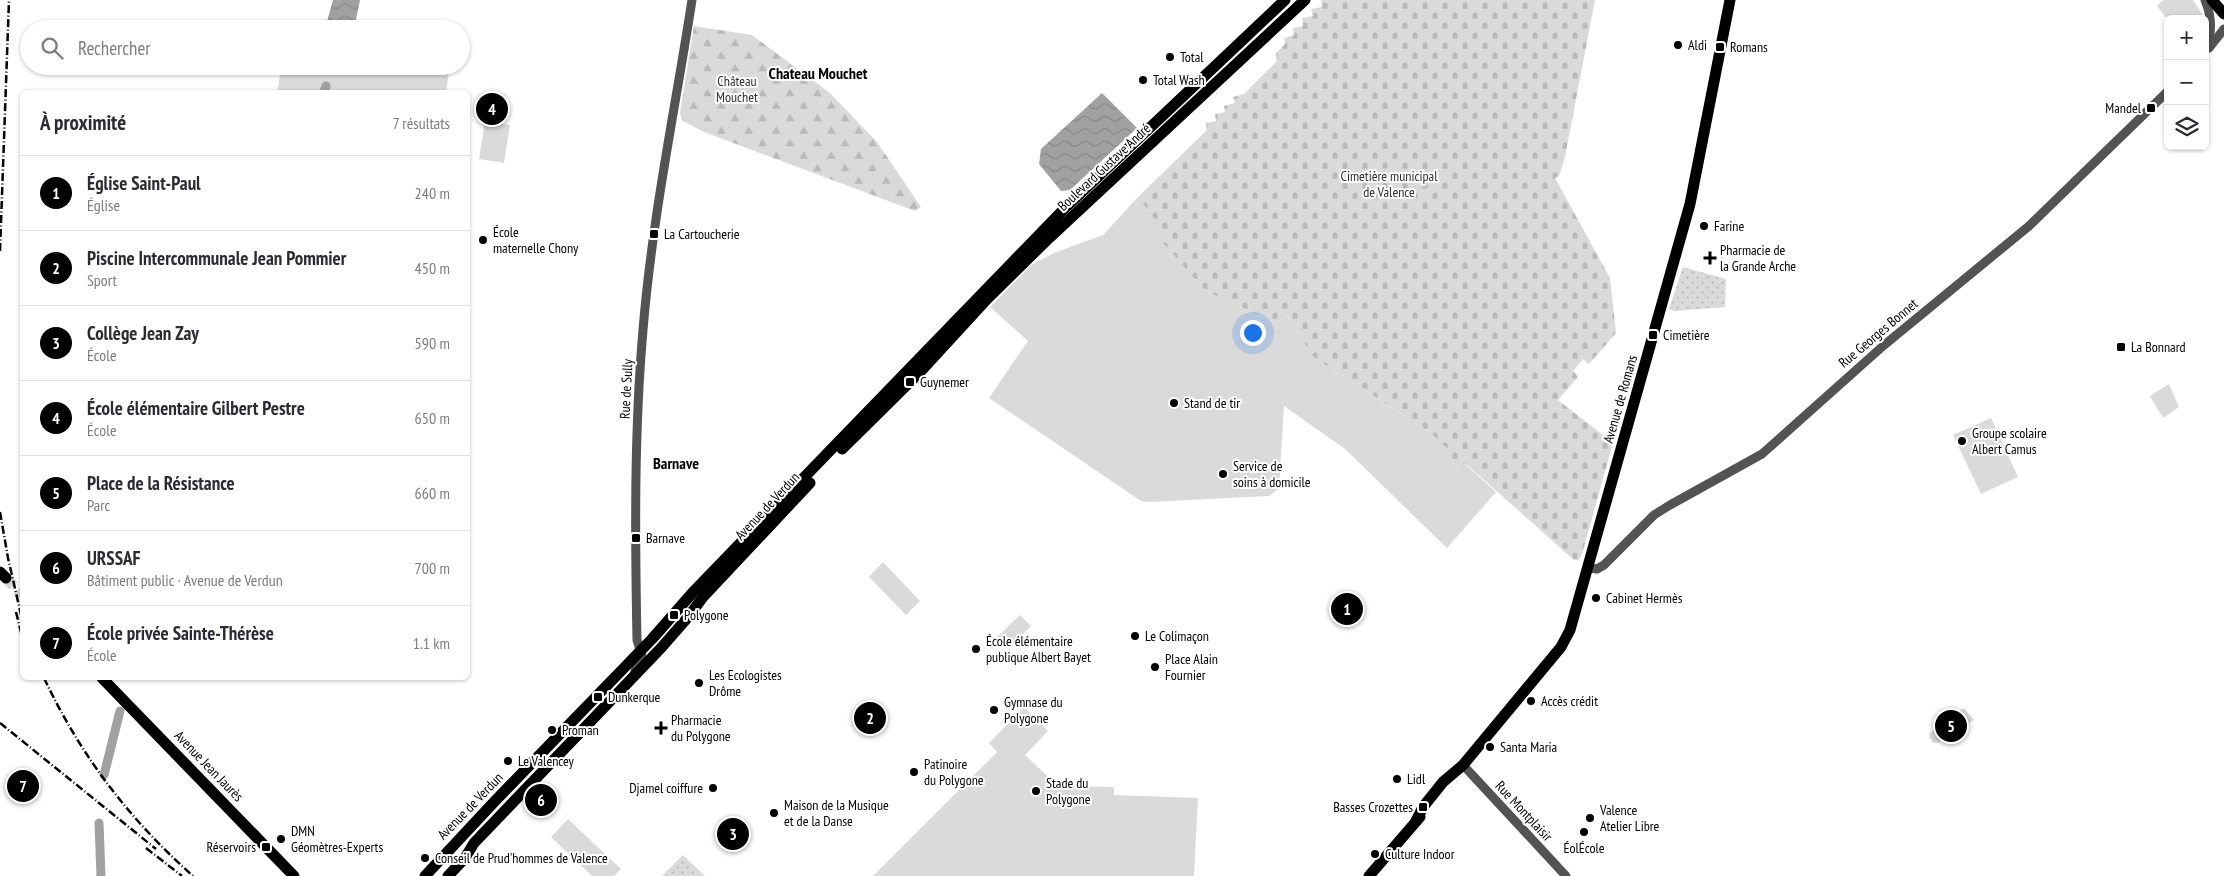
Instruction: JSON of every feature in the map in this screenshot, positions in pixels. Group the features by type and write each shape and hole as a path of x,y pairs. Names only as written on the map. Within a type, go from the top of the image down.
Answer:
{"main road":[{"name":"Boulevard Gustave André","path":"935,342 1065,208 1285,0"},
{"name":"Boulevard Gustave André","path":"929,362 987,299 1046,241 1305,0"},
{"name":"Avenue de Romans","path":"1369,876 1416,821 1423,807 1443,782 1461,767 1561,647 1570,630 1695,181 1730,0"},
{"path":"2212,0 2224,14"},
{"name":"Avenue de Verdun","path":"425,876 641,651 695,590 935,342"},
{"name":"Avenue de Verdun","path":"448,876 466,858 474,843 689,616 703,597 835,456 929,362"},
{"name":"Avenue Jean Jaurès","path":"104,680 294,876"}],"street":[{"name":"Rue de Sully","path":"641,651 637,640 635,488 643,329 670,130 692,0"},
{"path":"2205,0 2211,23 2212,41"},
{"path":"2209,45 2224,28"},
{"path":"2212,41 2224,40"},
{"name":"Rue Georges Bonnet","path":"1588,568 1597,569 1604,565 1654,516 1670,505 1762,454 1809,410 2029,226 2164,95"},
{"name":"Avenue de Verdun","path":"633,676 642,656 641,651"},
{"name":"Rue Montplaisir","path":"1461,767 1566,876"}],"green space":[{"name":"Cimetière municipal de Valence","path":"1321,0 1595,0 1565,157 1559,176 1555,178 1610,278 1616,333 1589,364 1583,359 1573,371 1578,377 1558,400 1613,443 1579,560 1574,560 1465,463 1459,468 1446,455 1431,433 1313,357 1287,315 1276,323 1205,291 1161,241 1138,197 1207,130 1206,123 1216,121 1215,114 1225,112 1224,106 1235,103 1233,97 1244,94 1277,61 1276,53 1285,44 1284,38 1294,35 1293,28 1303,26 1302,18 1313,16 1311,9 1322,7"},
{"path":"2163,0 2193,0 2202,15 2164,15 2157,6"},
{"name":"Château Mouchet","path":"694,26 752,35 830,93 877,142 921,207 915,211 704,132 683,121 680,113"},
{"path":"449,75 446,90 277,90 280,76"},
{"path":"485,121 510,125 504,163 479,159"},
{"path":"1138,197 1167,235 1161,241 1205,291 1276,323 1287,315 1313,357 1431,433 1449,450 1446,455 1459,468 1464,463 1496,492 1447,548 1345,449 1284,406 1279,488 1269,496 1149,502 1141,501 989,398 1028,341 990,307 1031,265 1054,253 1103,235"},
{"path":"1683,267 1726,279 1725,307 1674,311 1669,309"},
{"path":"2169,384 2179,407 2163,418 2150,396"},
{"path":"1991,418 2018,477 1981,494 1953,435"},
{"path":"883,562 920,601 906,615 869,577"},
{"path":"1020,615 1031,626 1008,649 997,637"},
{"name":"Stade du Polygone","path":"1024,707 1048,731 1025,755 1058,786 1114,787 1114,795 1198,798 1194,876 873,876 997,752 989,743"},
{"path":"1964,708 1974,720 1938,743 1933,743 1929,737 1930,733"},
{"path":"568,819 621,869 614,876 592,876 551,837"},
{"path":"683,855 705,876 662,876"}],"water":[{"path":"333,0 360,0 356,20 327,20"},
{"path":"1102,93 1137,128 1070,190 1061,191 1039,164 1041,149"}],"waterway":[{"path":"325,90 326,86"},
{"path":"104,775 120,711"},
{"path":"99,823 101,876"}],"tunnel":[{"path":"6,578 20,593"}],"railway":[{"path":"0,251 9,0"},
{"path":"0,512 20,610"},
{"path":"16,612 20,628"},
{"path":"45,680 74,734 108,784 148,832 193,876"},
{"path":"0,723 156,849"},
{"path":"146,848 182,876"}],"place":[{"name":"Aldi","path":"1678,45"},
{"name":"Romans","path":"1720,47"},
{"name":"Total","path":"1170,57"},
{"name":"Total Wash","path":"1143,80"},
{"name":"Mandel","path":"2151,108"},
{"name":"École élémentaire Gilbert Pestre","path":"492,109"},
{"name":"Farine","path":"1704,226"},
{"name":"La Cartoucherie","path":"654,234"},
{"name":"École maternelle Chony","path":"483,240"},
{"name":"Pharmacie de la Grande Arche","path":"1710,258"},
{"name":"Cimetière","path":"1653,335"},
{"name":"La Bonnard","path":"2121,347"},
{"name":"Guynemer","path":"910,382"},
{"name":"Stand de tir","path":"1174,403"},
{"name":"Groupe scolaire Albert Camus","path":"1962,441"},
{"name":"Service de soins à domicile","path":"1223,474"},
{"name":"Barnave","path":"636,538"},
{"name":"Cabinet Hermès","path":"1596,598"},
{"name":"Église Saint-Paul","path":"1347,609"},
{"name":"Polygone","path":"674,615"},
{"name":"Le Colimaçon","path":"1135,636"},
{"name":"École élémentaire publique Albert Bayet","path":"976,649"},
{"name":"Place Alain Fournier","path":"1155,667"},
{"name":"Les Ecologistes Drôme","path":"699,683"},
{"name":"Dunkerque","path":"598,697"},
{"name":"Accès crédit","path":"1531,701"},
{"name":"Gymnase du Polygone","path":"994,710"},
{"name":"Piscine Intercommunale Jean Pommier","path":"870,718"},
{"name":"Place de la Résistance","path":"1951,726"},
{"name":"Pharmacie du Polygone","path":"661,728"},
{"name":"Proman","path":"552,730"},
{"name":"Santa Maria","path":"1490,747"},
{"name":"Le Valencey","path":"508,761"},
{"name":"Patinoire du Polygone","path":"914,772"},
{"name":"Lidl","path":"1397,779"},
{"name":"École privée Sainte-Thérèse","path":"23,786"},
{"name":"Djamel coiffure","path":"713,788"},
{"name":"Stade du Polygone","path":"1036,791"},
{"name":"URSSAF","path":"541,800"},
{"name":"Basses Crozettes","path":"1423,807"},
{"name":"Maison de la Musique et de la Danse","path":"774,813"},
{"name":"Valence Atelier Libre","path":"1590,818"},
{"name":"ÉolÉcole","path":"1584,832"},
{"name":"Collège Jean Zay","path":"733,834"},
{"name":"DMN Géomètres-Experts","path":"281,839"},
{"name":"Réservoirs","path":"266,847"},
{"name":"Culture Indoor","path":"1375,854"},
{"name":"Conseil de Prud'hommes de Valence","path":"425,858"}],"district":[{"name":"Chateau Mouchet","path":"818,73"},
{"name":"Barnave","path":"676,463"}]}
